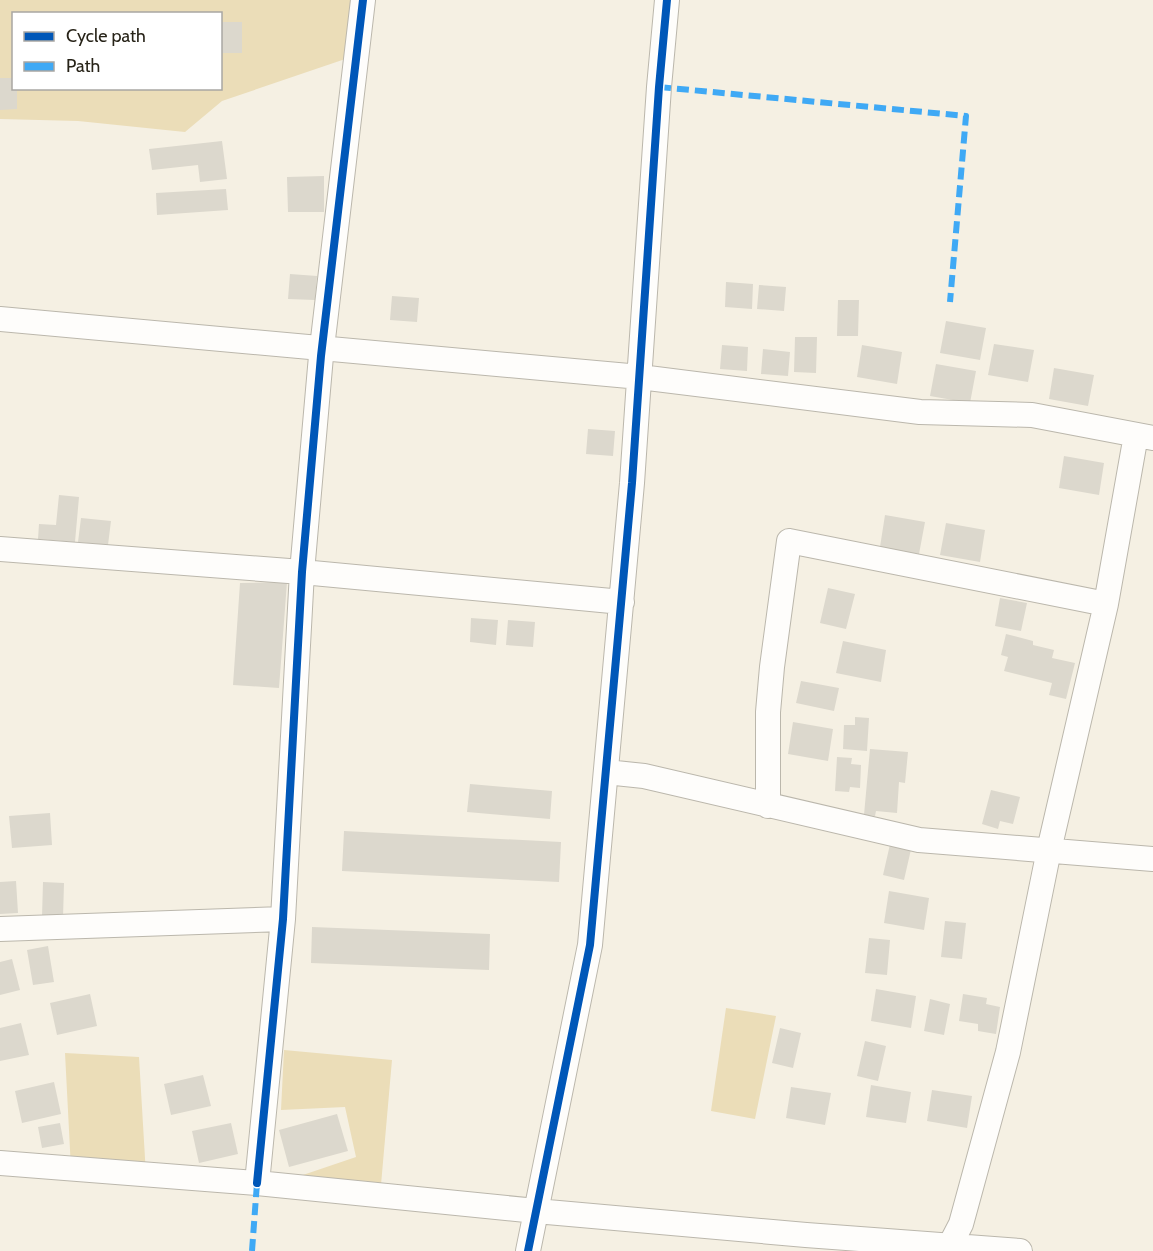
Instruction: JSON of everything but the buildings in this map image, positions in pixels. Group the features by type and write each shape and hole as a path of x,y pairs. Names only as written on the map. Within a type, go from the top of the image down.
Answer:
{"street":[{"path":"257,1183 283,919 302,572 322,348 363,0"},
{"path":"528,1251 590,945 622,602 640,377 659,87 668,0"},
{"path":"0,319 640,377 920,412 1032,415 1145,436 1049,850 1008,1052 961,1224 948,1249"},
{"path":"768,806 768,712 771,667 789,541 1107,604"},
{"path":"0,549 302,572 622,602"},
{"path":"606,772 644,776 919,840 1153,859"},
{"path":"0,930 283,919"},
{"path":"0,1163 257,1183 948,1249 1020,1251"}],"shaded area":[{"path":"0,0 363,0 357,55 222,101 185,132 78,121 0,119"},
{"path":"726,1008 776,1016 755,1119 711,1111"},
{"path":"284,1050 392,1060 380,1196 297,1177 356,1157 345,1107 281,1110"},
{"path":"65,1053 139,1057 146,1175 71,1169"}],"marked path":[{"path":"659,87 966,116 950,302"},
{"path":"252,1251 257,1183"}],"cycle path":[{"path":"257,1183 283,919 302,572 321,356 363,0"},
{"path":"528,1251 590,945 632,483 667,0"}]}
